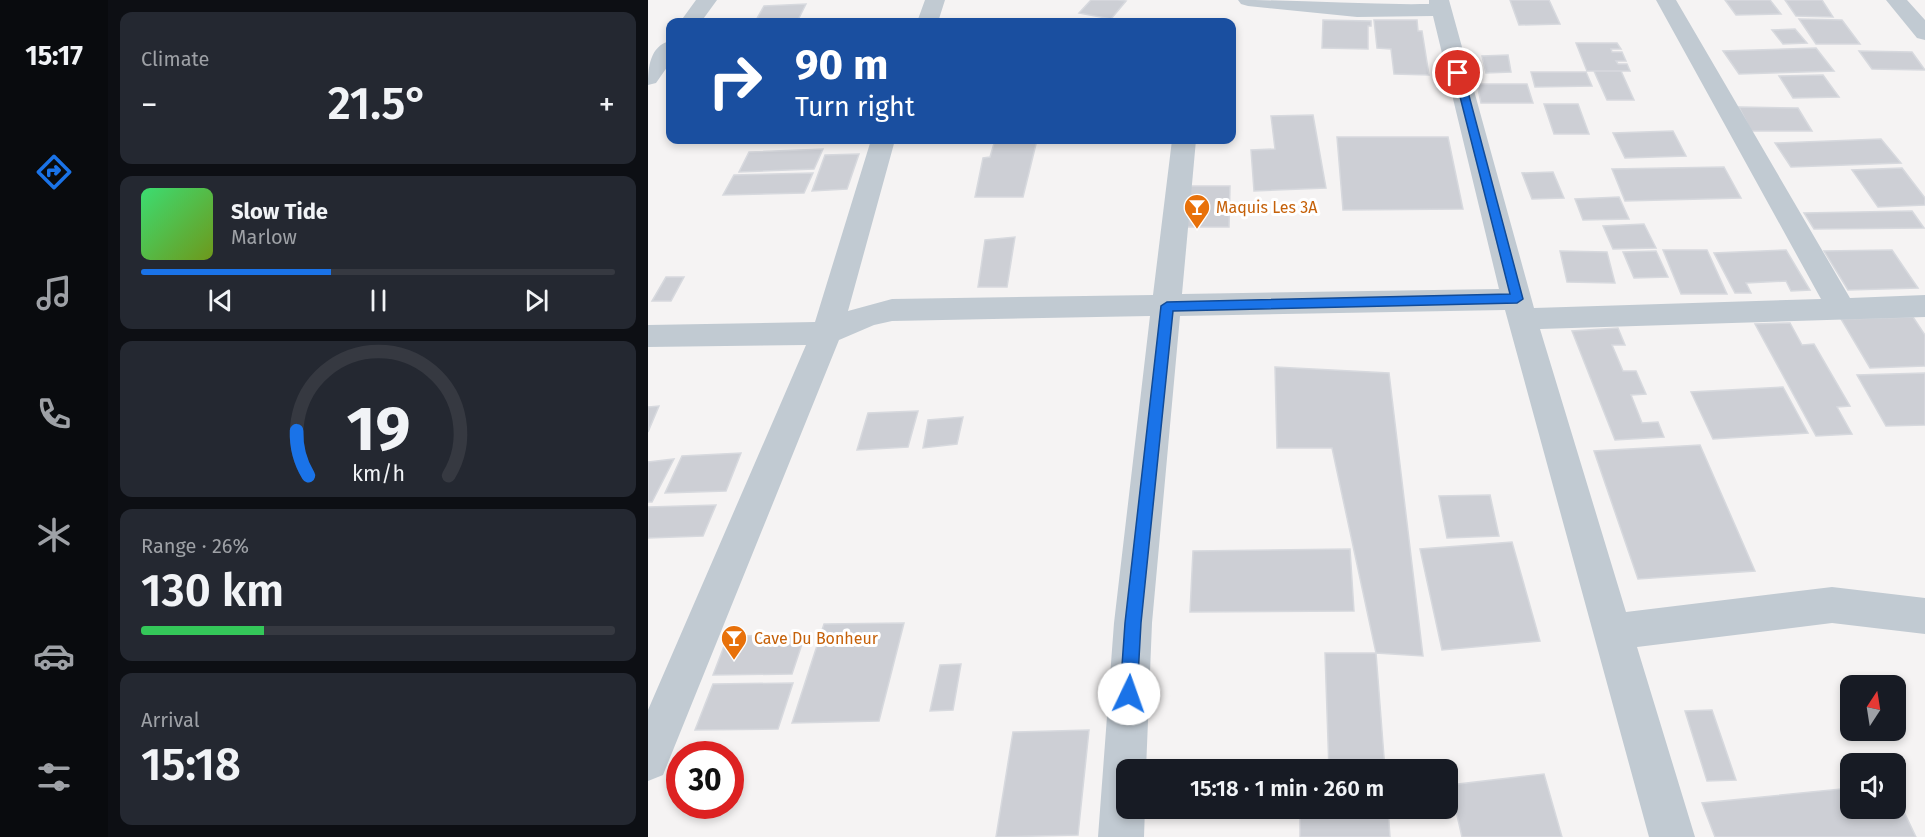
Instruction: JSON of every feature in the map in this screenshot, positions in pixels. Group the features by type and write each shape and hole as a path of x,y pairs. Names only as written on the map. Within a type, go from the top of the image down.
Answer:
{"street":[{"path":"693,18 707,0"},
{"path":"929,18 935,0"},
{"path":"1248,0 1356,11 1440,5 1519,309 1672,837"},
{"path":"1666,0 1841,307"},
{"path":"1896,0 1925,33"},
{"path":"648,78 666,53"},
{"path":"648,760 827,333 882,144"},
{"path":"1121,837 1133,623 1184,144"},
{"path":"648,336 720,337 827,333 867,315 892,310 1167,306 1519,309 1925,306"},
{"path":"1612,632 1832,605 1925,616"}],"building":[{"path":"1091,0 1126,1 1112,18 1079,13"},
{"path":"1510,0 1549,0 1560,24 1519,25"},
{"path":"1725,0 1770,0 1781,14 1736,15"},
{"path":"1785,0 1822,0 1833,17 1796,16"},
{"path":"806,4 799,18 757,18 764,6"},
{"path":"1799,19 1842,20 1860,44 1816,44"},
{"path":"1323,20 1371,21 1371,26 1368,26 1368,49 1322,48"},
{"path":"1374,20 1417,20 1418,31 1422,31 1429,75 1394,74 1391,49 1377,48"},
{"path":"1795,29 1807,43 1783,44 1772,30"},
{"path":"1576,43 1617,43 1621,49 1611,49 1612,52 1622,52 1626,61 1616,61 1618,64 1627,64 1630,71 1587,71"},
{"path":"1816,48 1834,71 1739,74 1723,51"},
{"path":"1859,51 1912,52 1925,70 1872,69"},
{"path":"1508,55 1511,72 1486,73 1482,56"},
{"path":"1594,71 1621,71 1634,100 1607,100"},
{"path":"1531,72 1586,72 1592,86 1535,87"},
{"path":"1823,75 1839,97 1793,98 1779,76"},
{"path":"1477,84 1527,84 1533,103 1481,103"},
{"path":"1544,104 1578,104 1589,134 1554,134"},
{"path":"1739,107 1798,108 1812,131 1751,131"},
{"path":"1313,115 1326,188 1254,191 1251,150 1275,149 1271,116"},
{"path":"1673,131 1686,156 1625,158 1613,133"},
{"path":"1337,137 1448,137 1463,209 1343,210"},
{"path":"1881,139 1901,163 1791,167 1775,143"},
{"path":"994,144 1036,144 1023,197 975,197 983,158 990,157"},
{"path":"823,149 814,169 739,172 749,152"},
{"path":"859,154 847,189 812,191 825,155"},
{"path":"1724,167 1741,198 1625,201 1612,169"},
{"path":"1902,168 1925,198 1925,205 1878,207 1852,170"},
{"path":"1553,172 1564,198 1532,199 1522,173"},
{"path":"813,173 804,193 723,195 734,175"},
{"path":"1190,186 1230,186 1229,227 1187,227"},
{"path":"1619,197 1629,219 1583,220 1575,199"},
{"path":"1912,211 1924,228 1814,229 1804,213"},
{"path":"1644,224 1656,248 1613,249 1603,226"},
{"path":"1015,237 1007,287 978,287 985,240"},
{"path":"1663,250 1707,250 1727,294 1681,294"},
{"path":"1786,250 1810,290 1791,291 1786,281 1746,283 1751,293 1735,293 1714,253"},
{"path":"1892,250 1918,288 1848,290 1824,251"},
{"path":"1560,251 1607,252 1615,283 1567,282"},
{"path":"1656,251 1668,277 1634,278 1623,252"},
{"path":"666,277 684,277 671,301 652,301"},
{"path":"1913,317 1925,335 1925,366 1870,368 1841,319"},
{"path":"1790,323 1802,345 1814,344 1850,406 1837,407 1852,434 1816,436 1755,324"},
{"path":"1618,328 1625,345 1612,345 1623,371 1636,371 1646,394 1631,395 1642,423 1658,422 1664,437 1615,440 1572,331"},
{"path":"1275,367 1389,373 1423,656 1376,653 1332,448 1277,448"},
{"path":"1925,373 1925,425 1886,426 1857,375"},
{"path":"1783,387 1808,433 1713,439 1691,392"},
{"path":"659,406 648,432 648,407"},
{"path":"918,411 908,447 857,450 868,413"},
{"path":"963,417 957,444 923,448 928,420"},
{"path":"1700,445 1755,571 1638,579 1594,451"},
{"path":"741,453 726,491 665,493 682,456"},
{"path":"674,459 652,502 648,502 648,462"},
{"path":"1490,495 1499,536 1447,538 1439,496"},
{"path":"716,505 703,536 648,538 648,507"},
{"path":"1512,542 1540,641 1442,650 1420,549"},
{"path":"1350,549 1354,611 1190,612 1193,551"},
{"path":"904,623 879,721 792,723 824,624"},
{"path":"805,635 792,674 713,675 728,636"},
{"path":"1325,653 1376,653 1384,759 1329,759"},
{"path":"961,664 953,710 930,711 940,665"},
{"path":"793,683 778,729 695,730 713,684"},
{"path":"1712,710 1736,780 1707,781 1685,711"},
{"path":"1089,730 1078,835 996,837 1013,732"},
{"path":"1544,774 1562,837 1462,837 1458,819 1458,784"},
{"path":"1840,789 1840,819 1906,819 1906,816 1916,837 1715,837 1702,803"},
{"path":"1300,819 1389,819 1390,837 1300,837"}],"place":[{"name":"Maquis Les 3A","path":"1197,230"},
{"name":"Cave Du Bonheur","path":"734,661"}],"route":[{"path":"1129,694 1133,623 1167,306 1517,299 1458,73"}]}
